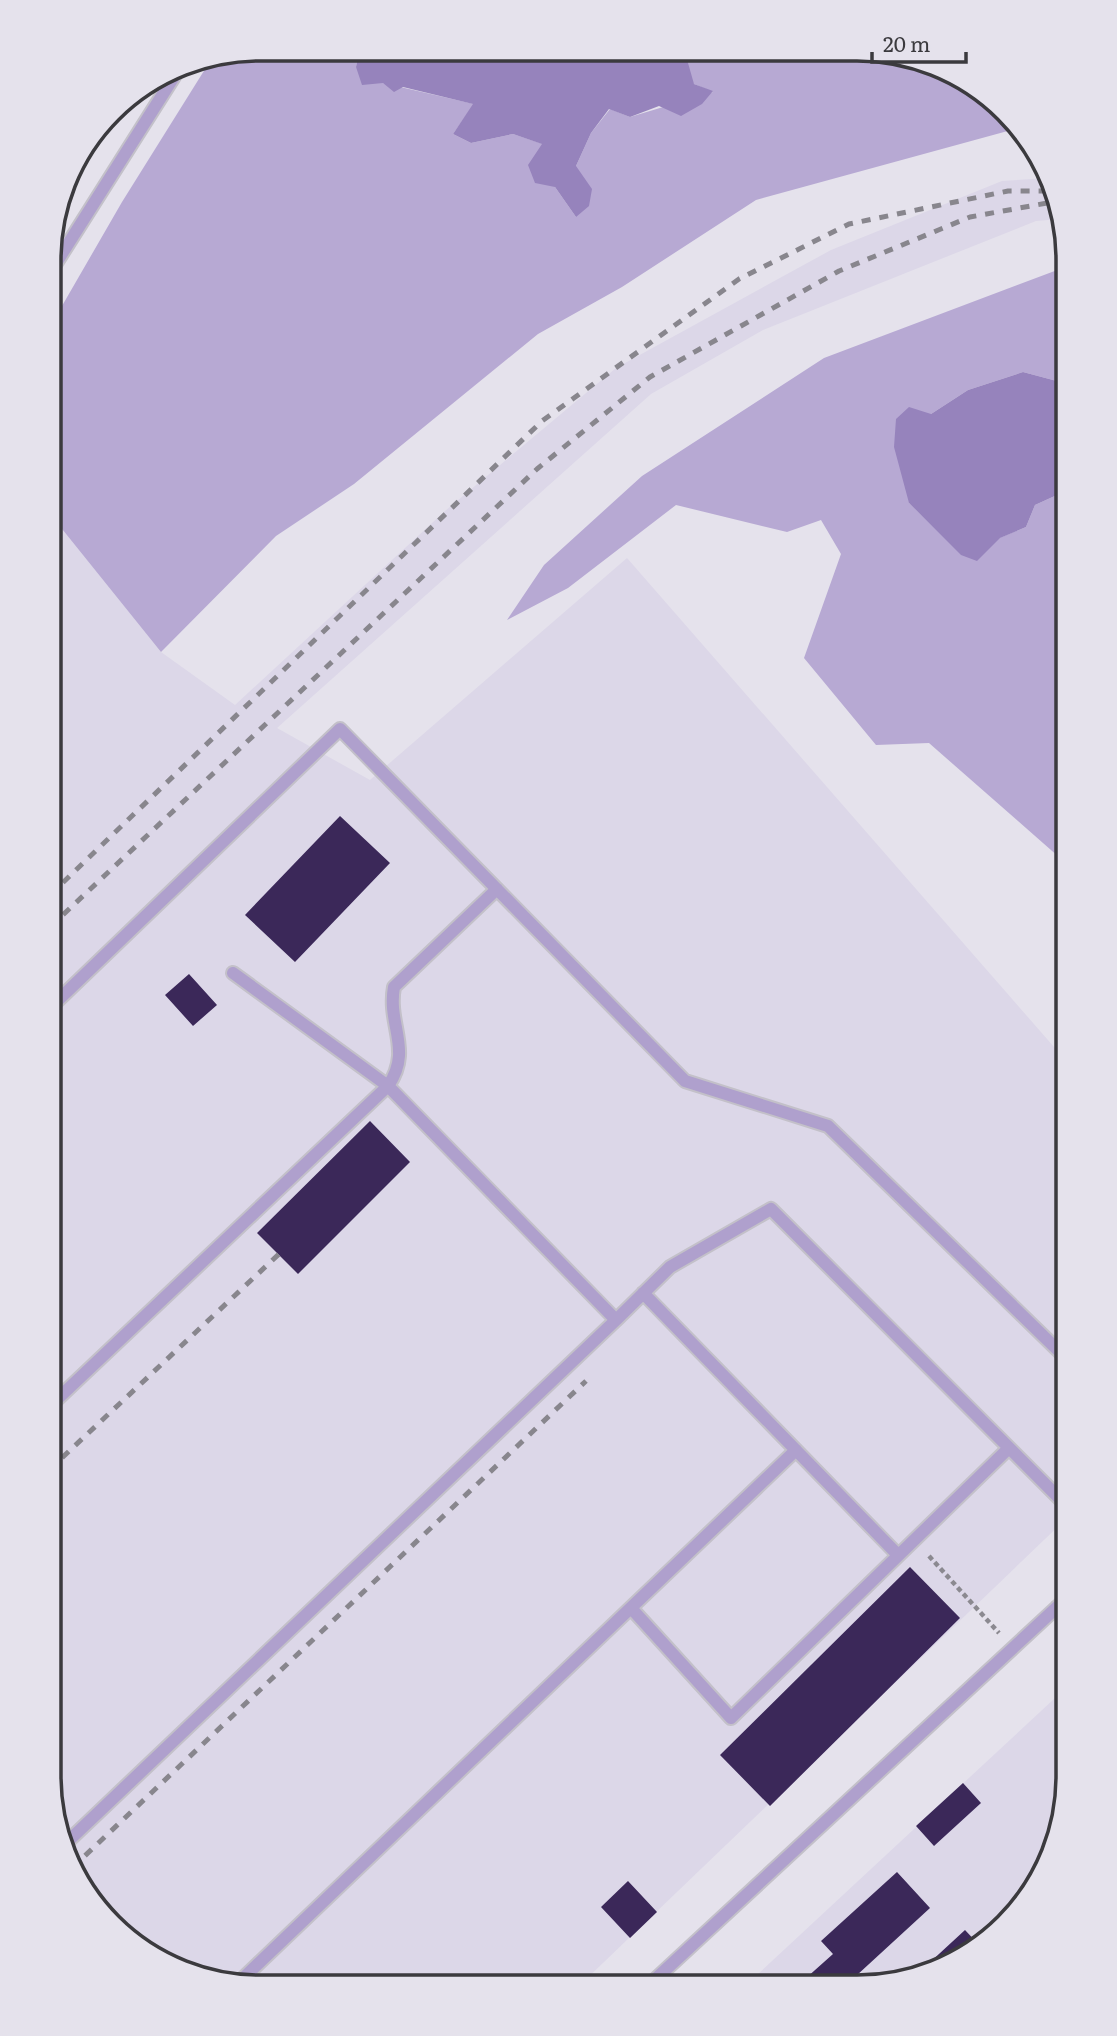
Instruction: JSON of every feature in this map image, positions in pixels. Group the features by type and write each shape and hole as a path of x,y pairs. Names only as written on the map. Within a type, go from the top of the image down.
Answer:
{"lane":[{"path":"61,255 170,83"},
{"path":"61,997 340,729 685,1081 828,1126 1055,1348"},
{"path":"61,1395 388,1086 400,1069 399,1044 391,1004 394,986 497,889"},
{"path":"233,973 388,1086 616,1321"},
{"path":"71,1838 616,1321 670,1266 771,1209 1055,1494"},
{"path":"643,1293 898,1555"},
{"path":"631,1608 731,1718 1009,1448"},
{"path":"247,1974 796,1450"},
{"path":"660,1975 1055,1609"}],"path":[{"path":"929,1556 1014,1649"}],"shaded area":[{"path":"662,61 857,61 896,65 945,82 967,95 1008,131 756,200 622,287 538,334 354,484 276,536 161,652 61,528 61,308 122,202 205,69 247,62 357,62 356,67 383,83 474,104 453,134 471,143 513,134 543,144 555,187 576,217 576,166 591,133 610,109 630,117 713,92 694,84"},
{"path":"688,61 694,84 713,91 702,104 681,116 659,106 630,117 609,109 591,133 576,166 592,189 589,206 576,217 555,187 535,183 528,165 542,144 513,134 471,143 453,134 473,104 403,87 394,92 383,83 362,85 357,62"},
{"path":"1038,179 1051,220 1036,221 763,330 651,394 277,728 370,780 627,558 1055,1049 1055,1529 590,1975 260,1975 234,1973 184,1960 139,1934 111,1907 82,1864 72,1840 63,1802 61,528 161,652 235,705 445,511 616,368 831,250 1002,181"},
{"path":"1056,271 1056,381 1023,372 968,390 931,414 909,503 961,554 1026,527 1035,505 1056,496 1056,854 929,743 876,745 804,658 841,554 821,520 787,532 676,505 568,588 507,620 544,565 642,476 824,358"},
{"path":"1023,372 1056,381 1056,496 1035,505 1026,527 1000,538 977,561 961,555 909,503 894,447 896,419 909,407 931,414 968,390"},
{"path":"1055,1698 1055,1789 1045,1840 1029,1875 1015,1897 978,1934 945,1954 896,1971 857,1975 757,1975"}],"building":[{"path":"340,816 390,863 295,962 245,915"},
{"path":"189,974 217,1005 193,1026 165,995"},
{"path":"370,1121 410,1162 298,1274 257,1233"},
{"path":"910,1567 960,1618 770,1806 720,1755"},
{"path":"963,1783 981,1803 934,1846 916,1826"},
{"path":"897,1872 930,1908 857,1975 809,1975 833,1954 821,1941"},
{"path":"628,1881 657,1912 630,1938 601,1907"},
{"path":"965,1930 972,1938 945,1954 934,1959"}],"railway":[{"path":"61,884 542,421 739,279 849,224 1008,191 1043,191"},
{"path":"61,917 537,469 650,377 839,271 970,217 1047,203"},
{"path":"61,1459 279,1254"},
{"path":"80,1860 586,1381"}]}
